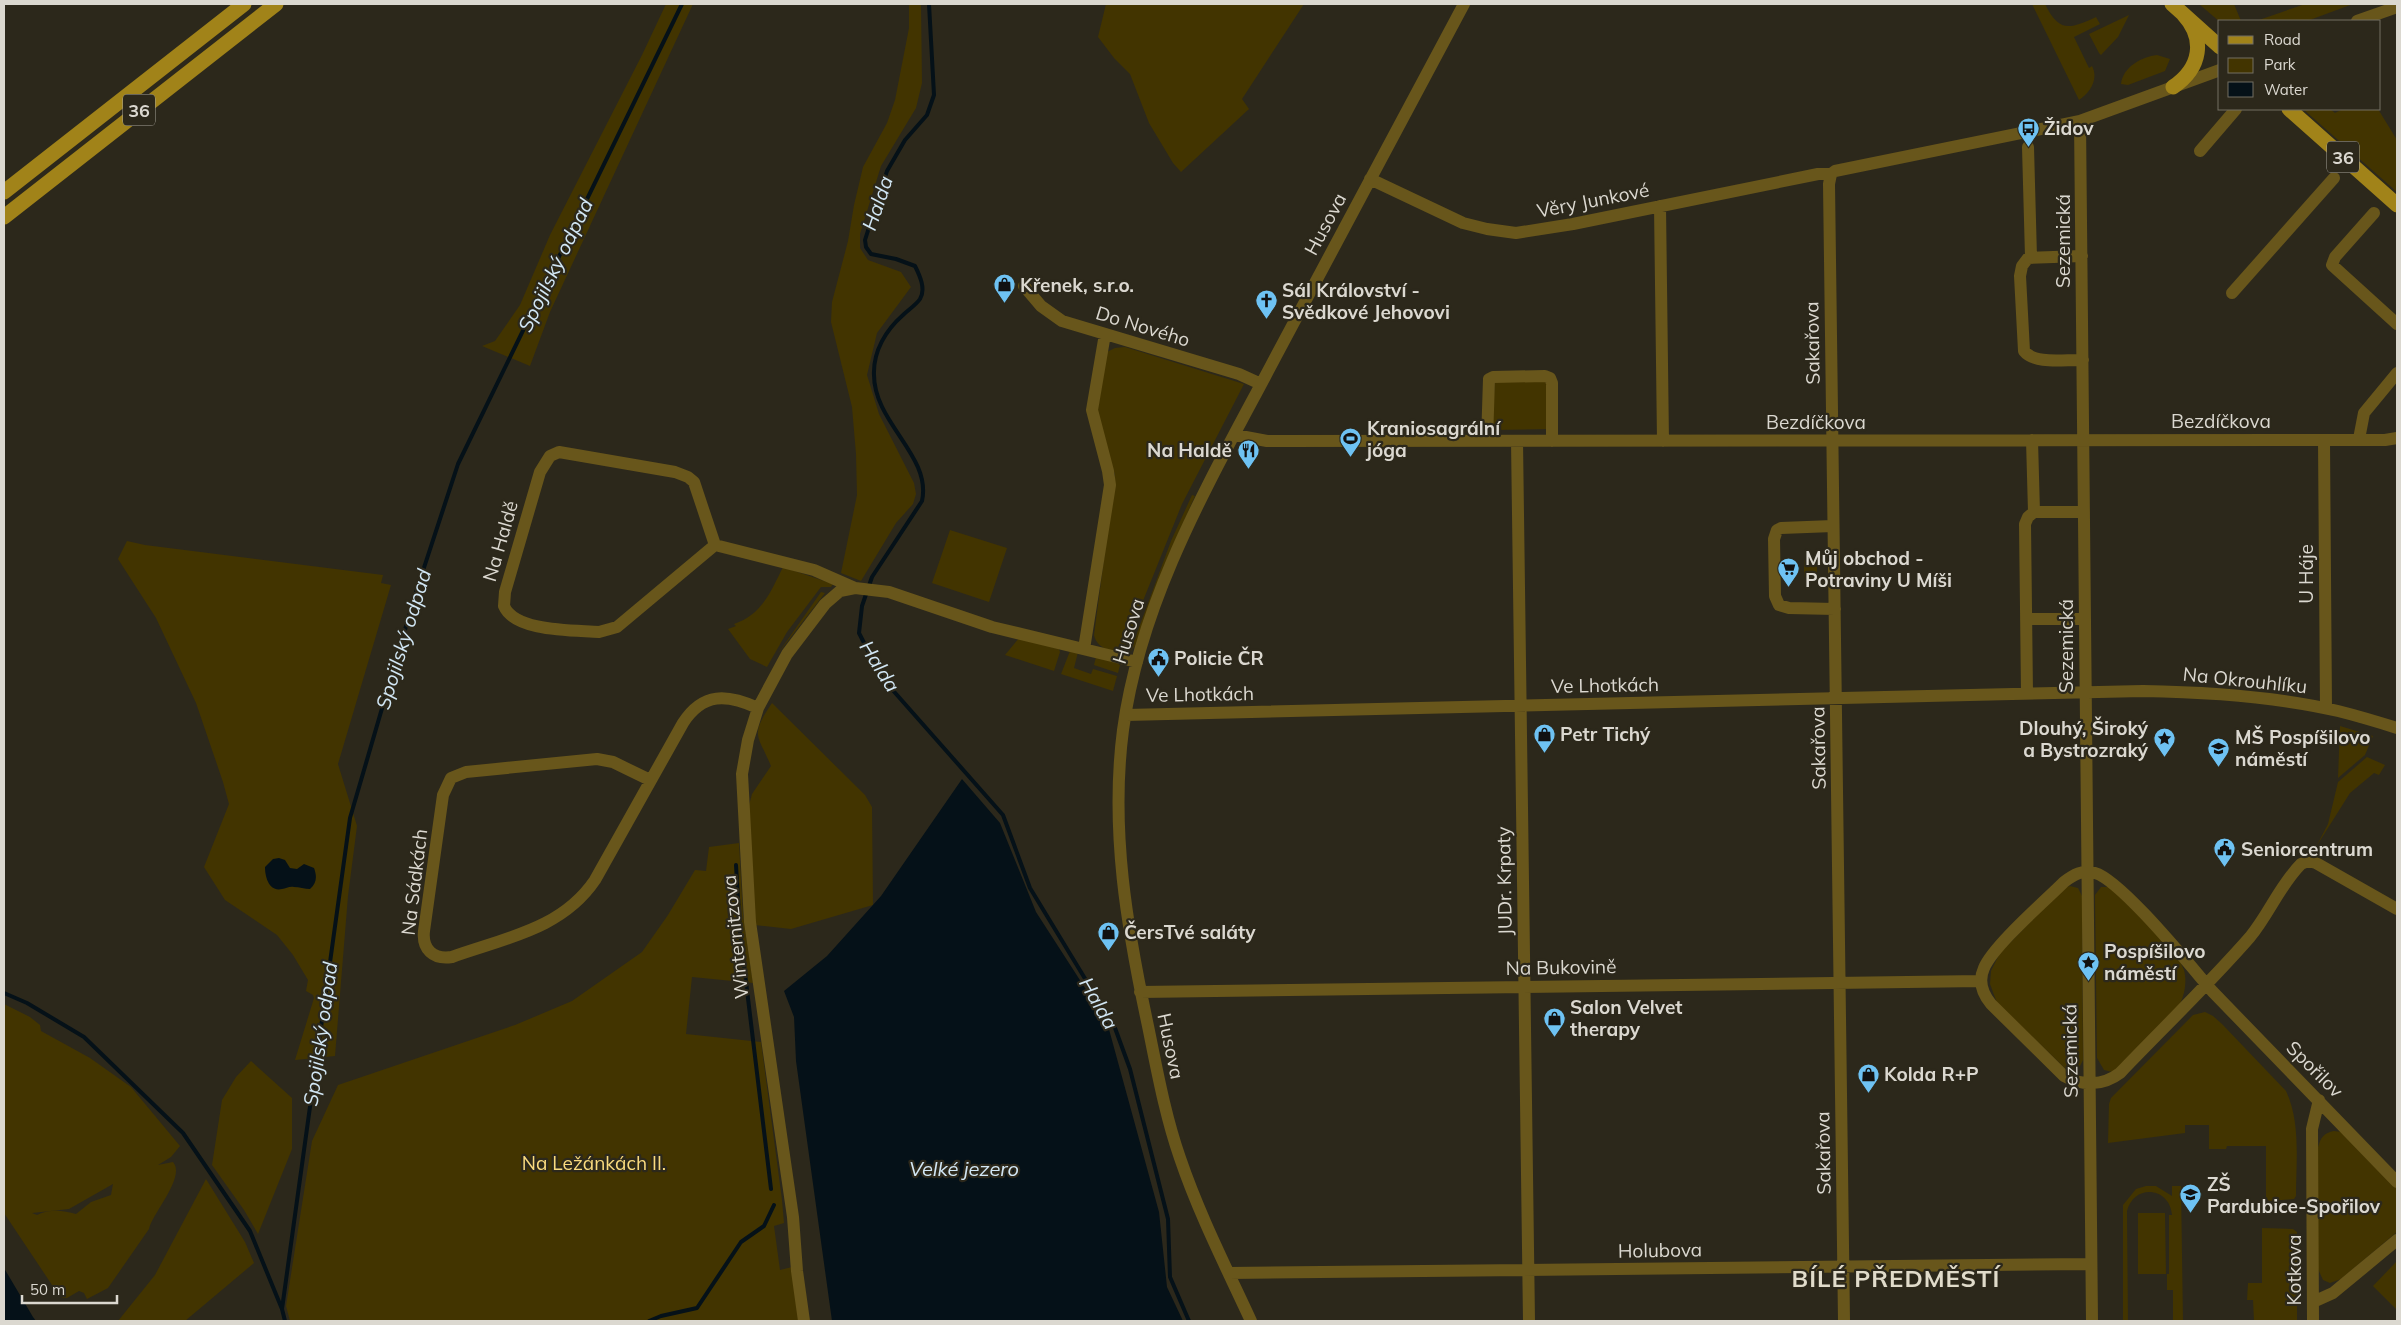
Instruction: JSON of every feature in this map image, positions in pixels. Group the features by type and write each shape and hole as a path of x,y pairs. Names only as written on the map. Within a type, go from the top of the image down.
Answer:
{"main road":[{"name":"36","path":"4,192 244,4"},
{"name":"36","path":"4,217 276,4"},
{"path":"2177,9 2218,45"},
{"path":"2173,87 2188,73 2194,62 2198,43 2195,30 2177,9"},
{"name":"36","path":"2290,110 2397,205"}],"street":[{"name":"Husova","path":"1251,1321 1177,1149 1160,1087 1140,992 1127,917 1119,848 1118,797 1126,715 1137,662 1173,561 1261,384 1464,4"},
{"path":"2360,20 2397,7"},
{"name":"Věry Junkové","path":"1370,179 1463,223 1504,232 1529,232 1818,174 1831,174 1841,170 2080,121 2218,71"},
{"path":"2200,151 2235,110"},
{"name":"Sezemická","path":"2080,121 2092,1321"},
{"path":"2028,147 2031,257"},
{"name":"Sakařova","path":"1831,174 1829,184 1844,1321"},
{"path":"2232,293 2334,178"},
{"path":"1660,206 1663,441"},
{"path":"2374,213 2335,257 2332,265 2397,324"},
{"path":"2082,256 2031,257 2023,263 2020,276 2024,352 2027,356 2038,359 2082,360"},
{"name":"Do Nového","path":"1024,286 1041,306 1055,318 1239,374 1261,384"},
{"name":"Husova","path":"1084,649 1110,485 1092,410 1105,334"},
{"path":"2360,440 2364,413 2397,372"},
{"path":"1488,441 1489,378 1545,376 1550,378 1552,383 1552,441"},
{"name":"Bezdíčkova","path":"1235,435 1267,441 2360,440 2397,438"},
{"path":"2032,440 2034,512"},
{"name":"U Háje","path":"2324,440 2326,708"},
{"name":"JUDr. Krpaty","path":"1517,441 1529,1321"},
{"name":"Na Haldě","path":"559,452 571,452 656,468 688,477 696,486 715,545 616,627 608,631 599,632 528,625 512,616 504,606 505,592 540,472 550,456 559,452"},
{"path":"2027,693 2025,524 2028,516 2034,512 2084,512"},
{"path":"1834,526 1781,528 1777,530 1774,540 1776,596 1779,605 1789,608 1835,609"},
{"path":"715,545 814,570 855,588 881,590 992,626 1137,662"},
{"name":"Winternitzova","path":"804,1321 797,1271 793,1216 750,913 742,774 748,740 758,708 787,654 816,614 840,591 855,588"},
{"path":"2026,619 2085,619"},
{"name":"Na Okrouhlíku","path":"2086,692 2192,692 2326,708 2394,727"},
{"name":"Ve Lhotkách","path":"1126,715 2086,692"},
{"name":"Na Sádkách","path":"650,780 613,762 597,759 466,772 451,778 443,795 425,921 424,941 428,950 440,958 452,957 537,927 565,913 583,897 595,880 683,723 700,704 708,700 723,698 738,700 758,708"},
{"path":"2087,871 2068,879 1994,952 1984,968 1981,981 1983,992 1990,1004 2064,1076 2076,1082 2089,1084 2106,1081 2120,1073 2259,925 2296,869 2308,861 2322,866 2397,909"},
{"name":"Spořilov","path":"2087,871 2103,876 2118,887 2205,984 2397,1182"},
{"name":"Na Bukovině","path":"1140,992 1981,981"},
{"name":"Kotkova","path":"2313,1321 2312,1129 2319,1100"},
{"path":"2313,1302 2333,1293 2397,1240"},
{"name":"Holubova","path":"1229,1273 2091,1264"}],"green space":[{"path":"666,4 693,4 550,312 530,366 482,346 495,341 520,305 550,235"},
{"path":"909,4 921,4 922,83 916,108 881,166 860,234 860,248 868,260 901,272 911,287 877,333 867,375 879,414 914,483 916,494 913,504 896,523 861,581 841,573 857,495 856,454 852,407 831,322 832,302 848,241 863,167 887,123 895,100 909,28"},
{"path":"1106,4 1304,4 1242,99 1249,109 1181,172 1173,163 1149,123 1130,74 1114,58 1098,37"},
{"path":"2032,4 2045,4 2055,20 2066,26 2079,24 2096,17 2100,24 2074,37 2089,68 2092,66 2094,71 2094,81 2090,90 2079,100"},
{"path":"2199,4 2234,4 2241,20 2218,20"},
{"path":"2305,4 2353,4 2310,20 2259,20"},
{"path":"2129,15 2118,37 2101,55 2089,34"},
{"path":"2157,55 2170,59 2165,71 2128,85 2121,84 2122,78 2129,68 2145,58"},
{"path":"2304,110 2331,110 2335,113 2341,110 2379,110 2397,140 2397,192"},
{"path":"1125,347 1244,384 1182,504 1122,653 1101,646 1094,635 1115,475 1097,414 1107,352 1115,348"},
{"path":"1495,382 1545,382 1548,384 1549,429 1491,430"},
{"path":"1192,495 1195,496 1165,564 1135,646 1130,652 1171,541"},
{"path":"950,530 1007,548 989,602 932,583"},
{"path":"127,541 145,545 383,575 381,583 391,585 338,764 357,826 348,896 335,1056 295,1060 314,998 313,995 306,991 308,980 293,955 277,935 225,900 204,867 229,804 196,703 156,618 118,559"},
{"path":"1817,559 1817,577 1804,577 1804,560"},
{"path":"783,567 833,584 831,587 821,587 787,632 767,667 750,659 728,629 736,626 734,624 752,615 759,608 770,593"},
{"path":"821,592 825,593 777,655"},
{"path":"1019,638 1059,649 1060,652 1054,671 1005,655"},
{"path":"1070,651 1078,652 1074,668 1091,674 1093,669 1117,676 1113,691 1061,674"},
{"path":"1096,657 1120,665 1118,673 1094,665"},
{"path":"772,703 865,795 872,807 873,905 791,929 754,925 748,809 752,794 771,766 759,740 758,729"},
{"path":"2340,726 2373,736 2365,755 2338,778"},
{"path":"2367,757 2385,765 2379,775 2374,773 2350,793 2316,847 2328,824 2338,782"},
{"name":"Na Ležánkách II.","path":"739,843 743,915 753,983 692,977 686,1034 761,1042 784,1223 774,1226 780,1270 792,1267 800,1321 290,1321 286,1306 312,1141 338,1085 515,1025 572,1001 642,952 668,915 695,870 706,871 709,847"},
{"path":"2070,886 2078,888 2082,896 2083,1060 2079,1068 2069,1072 1997,1003 1990,984 1991,971 2000,953 2064,888"},
{"path":"2101,887 2110,887 2162,939 2180,961 2185,979 2184,992 2180,1004 2122,1065 2112,1072 2104,1070 2097,1058 2095,895"},
{"path":"4,1004 30,1017 40,1025 41,1031 90,1058 131,1087 180,1146 171,1157 158,1165 173,1162 176,1168 175,1176 149,1229 108,1288 87,1299 84,1293 79,1291 67,1298 60,1297 4,1213","holes":["113,1184 111,1195 91,1202 76,1214 56,1211 37,1215 32,1213 69,1209"]},
{"path":"2205,1012 2222,1024 2286,1091 2291,1103 2296,1129 2296,1196 2294,1199 2269,1201 2266,1198 2266,1146 2227,1146 2226,1149 2209,1149 2209,1125 2185,1125 2185,1133 2108,1143 2109,1104 2111,1098 2193,1015"},
{"path":"251,1061 292,1098 292,1149 258,1234 244,1210 212,1165 222,1100 236,1077"},
{"path":"2334,1131 2342,1132 2397,1188 2397,1232 2341,1279 2330,1283 2323,1280 2318,1269 2318,1147 2323,1136"},
{"path":"206,1179 245,1242 254,1263 185,1321 118,1321 155,1275"},
{"path":"2156,1186 2172,1196 2172,1186 2181,1186 2183,1321 2173,1321 2173,1290 2167,1290 2167,1274 2169,1274 2169,1215 2172,1215 2170,1206 2159,1194 2151,1192 2137,1196 2131,1202 2127,1211 2128,1321 2123,1321 2123,1205 2136,1189"},
{"path":"2138,1213 2165,1213 2166,1274 2138,1274"},
{"path":"2262,1228 2293,1229 2297,1232 2297,1321 2254,1321 2253,1300 2247,1300 2248,1283 2262,1283"},
{"path":"2397,1261 2397,1310 2373,1286"}],"water":[{"name":"Velké jezero","path":"962,779 1000,823 1036,912 1107,1022 1159,1212 1167,1287 1183,1321 832,1321 796,1061 794,1017 784,991 827,956 881,896"},
{"path":"273,859 285,860 290,868 297,869 304,864 314,868 316,879 312,887 310,889 292,887 278,889 271,886 267,879 265,867"},
{"path":"4,1268 33,1317 36,1321 4,1321"}],"waterway":[{"name":"Spojilský odpad","path":"285,1321 282,1309 350,818 416,592 458,464 682,4"},
{"name":"Halda","path":"929,4 934,95 927,115 905,140 887,171 865,240 866,247 871,254 896,259 915,266 922,282 922,295 920,299 886,334 878,349 874,366 876,392 883,409 919,469 923,485 922,501 872,577 862,606 859,633 882,678 1003,815 1030,888 1115,1028 1130,1069 1168,1219 1170,1277 1189,1321"},
{"path":"736,865 740,932 771,1189"},
{"path":"4,993 27,1003 84,1037 183,1133 250,1231 282,1309"},
{"path":"649,1321 661,1316 697,1308 741,1242 764,1226 774,1205"}],"place":[{"name":"Židov","path":"2028,147"},
{"name":"Křenek, s.r.o.","path":"1004,304"},
{"name":"Sál Království - Svědkové Jehovovi","path":"1266,320"},
{"name":"Kraniosagrální jóga","path":"1351,458"},
{"name":"Na Haldě","path":"1248,469"},
{"name":"Můj obchod - Potraviny U Míši","path":"1789,588"},
{"name":"Policie ČR","path":"1158,677"},
{"name":"Petr Tichý","path":"1544,753"},
{"name":"Dlouhý, Široký a Bystrozraký","path":"2164,758"},
{"name":"MŠ Pospíšilovo náměstí","path":"2219,767"},
{"name":"Seniorcentrum","path":"2225,868"},
{"name":"ČersTvé saláty","path":"1108,951"},
{"name":"Pospíšilovo náměstí","path":"2088,981"},
{"name":"Salon Velvet therapy","path":"1554,1037"},
{"name":"Kolda R+P","path":"1868,1093"},
{"name":"ZŠ Pardubice-Spořilov","path":"2191,1214"}],"district":[{"name":"BÍLÉ PŘEDMĚSTÍ","path":"1896,1278"}]}
